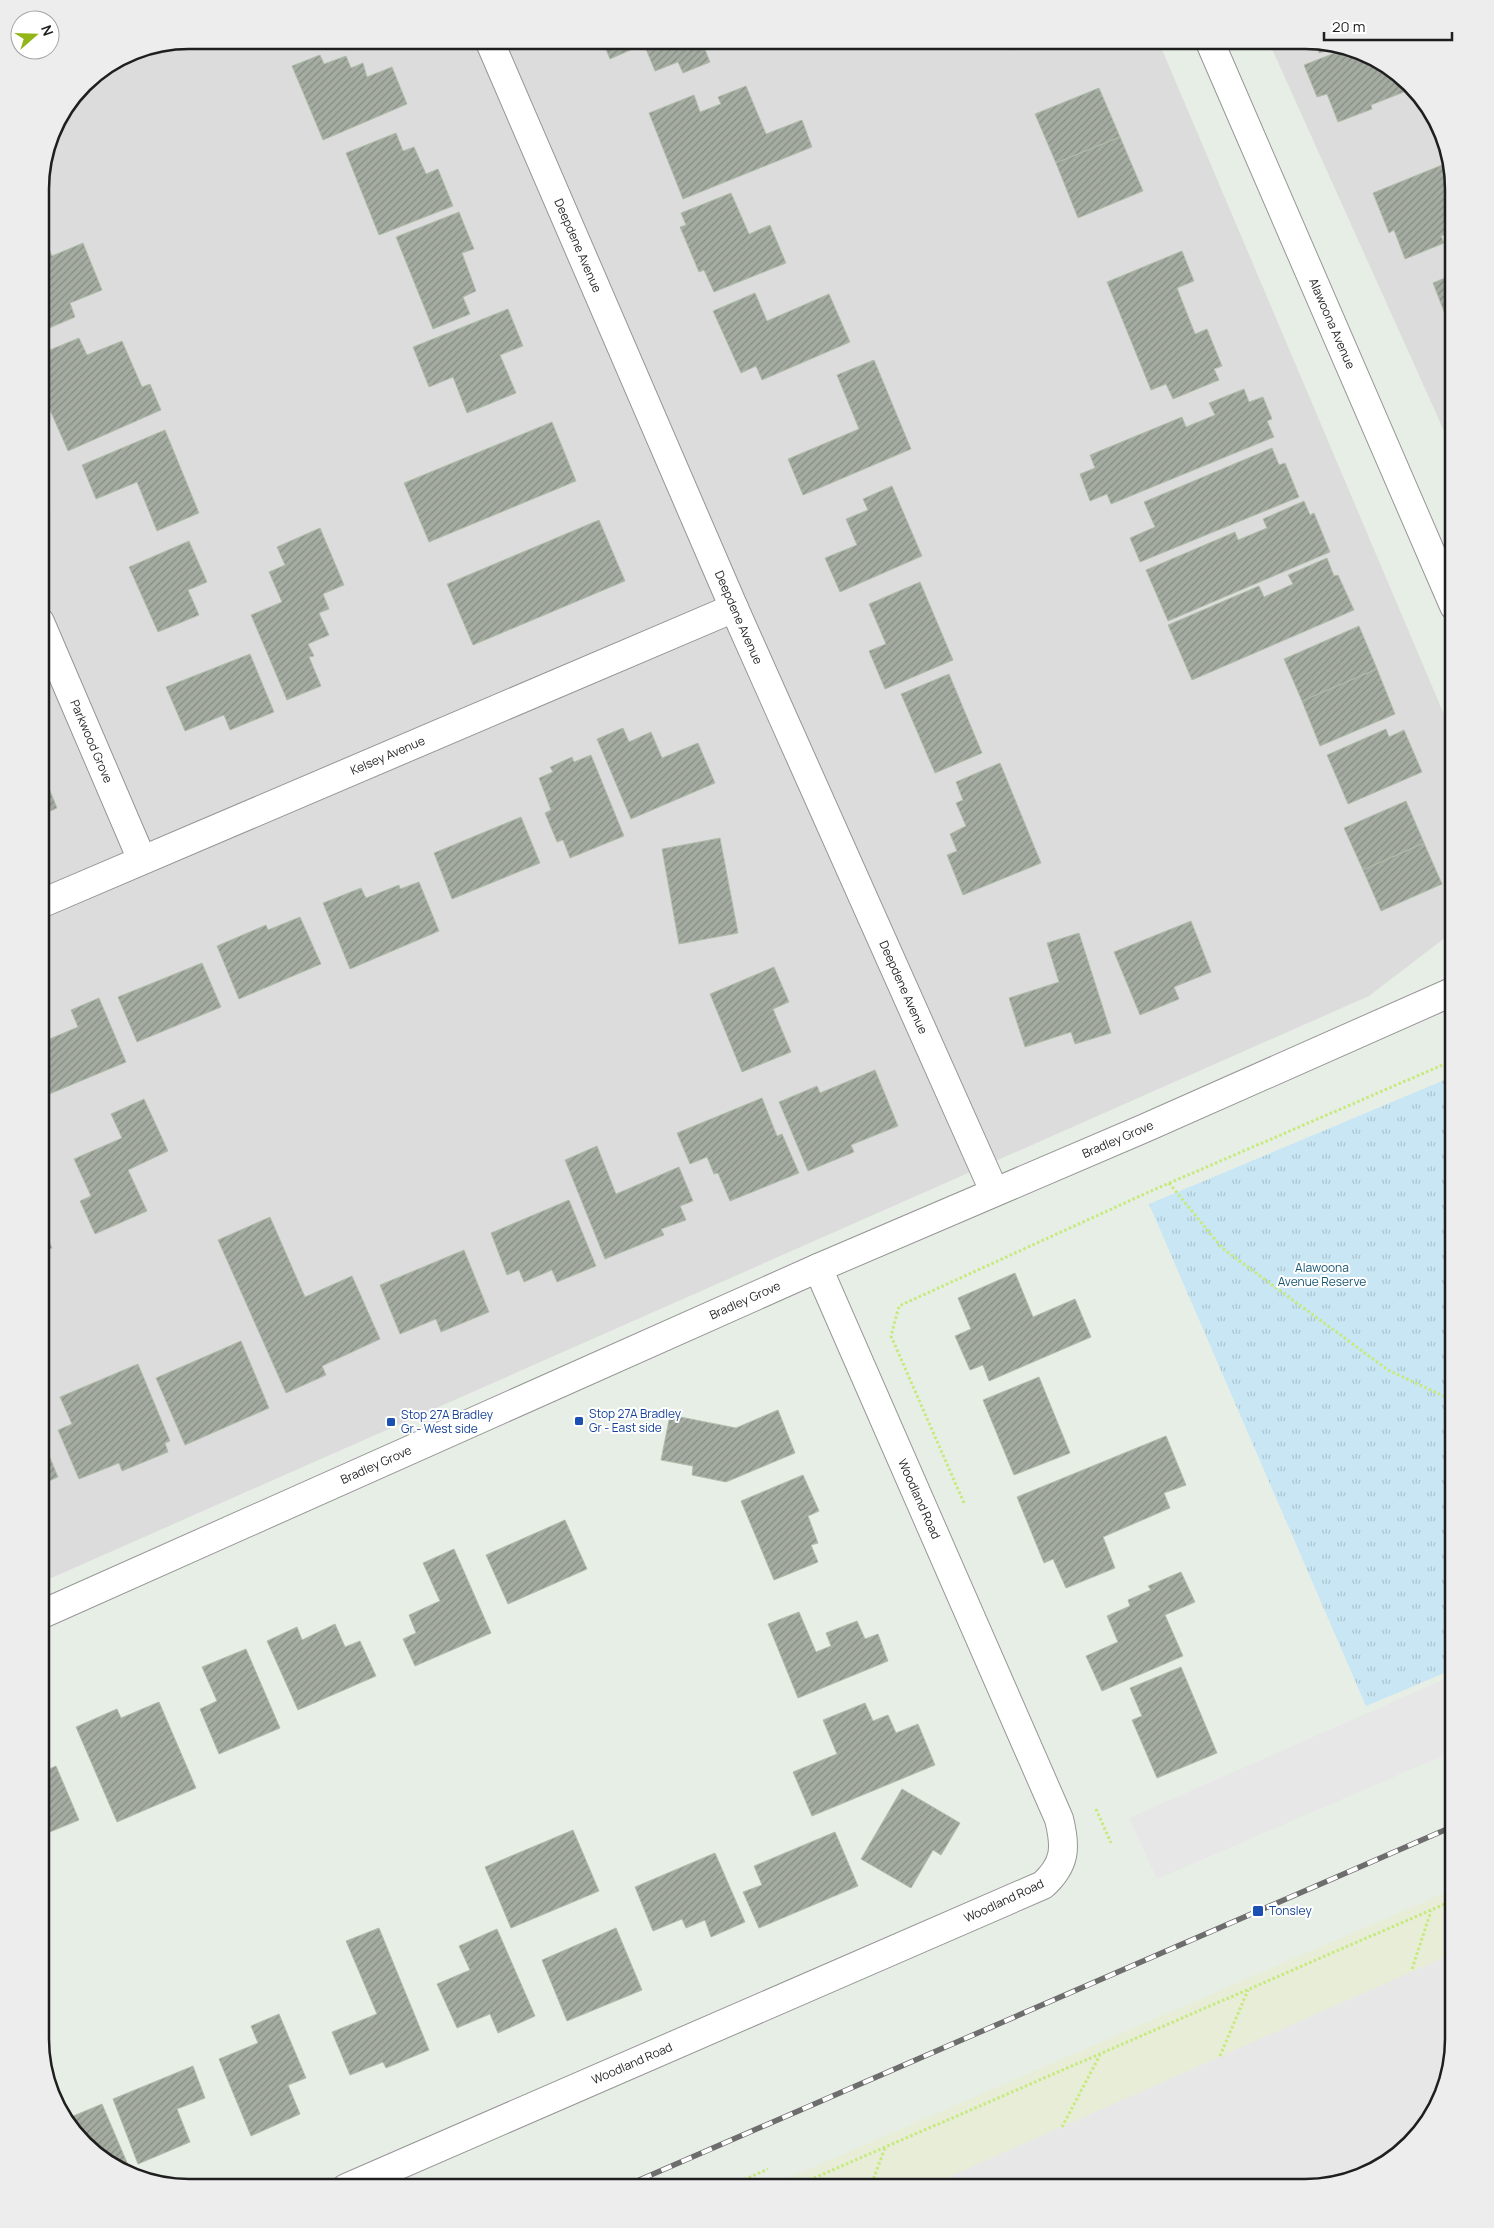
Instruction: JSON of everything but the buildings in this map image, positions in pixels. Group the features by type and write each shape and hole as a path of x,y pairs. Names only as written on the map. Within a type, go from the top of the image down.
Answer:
{"street":[{"name":"Deepdene Avenue","path":"493,49 734,608 994,1191"},
{"name":"Alawoona Avenue","path":"1213,49 1445,585"},
{"name":"Kelsey Avenue","path":"49,900 734,608"},
{"name":"Parkwood Grove","path":"49,643 142,860"},
{"name":"Bradley Grove","path":"49,1611 818,1268 994,1191 1145,1128 1445,995"},
{"name":"Woodland Road","path":"367,2179 1043,1885 1056,1874 1062,1856 1064,1840 1059,1819 818,1268"}],"path":[{"path":"966,1508 891,1336 899,1306 1169,1183 1445,1064"},
{"path":"1169,1183 1222,1248 1388,1370 1445,1397"},
{"path":"1095,1807 1111,1843"},
{"path":"812,2179 1445,1904"},
{"path":"1412,1968 1432,1910"},
{"path":"1220,2056 1248,1990"},
{"path":"1062,2127 1100,2054"},
{"path":"873,2179 885,2147"},
{"path":"746,2179 768,2169"}],"shaded area":[{"path":"1162,49 1445,717 1445,938 1369,996 49,1579 49,179 56,144 72,111 96,83 119,67 144,56 170,50"},
{"path":"1272,49 1333,51 1375,67 1391,78 1416,103 1435,135 1444,170 1445,188 1445,433"},
{"path":"1445,1679 1445,1755 1157,1879 1129,1818"},
{"path":"1445,1893 1445,2040 1444,2058 1435,2093 1416,2125 1404,2138 1391,2150 1359,2169 1324,2178 1306,2179 786,2179"},
{"path":"1445,1957 1444,2058 1435,2093 1416,2125 1404,2138 1391,2150 1359,2169 1324,2178 1306,2179 944,2179"}],"green space":[{"name":"Alawoona Avenue Reserve","path":"1445,1080 1445,1673 1366,1706 1149,1204"}],"railway":[{"path":"642,2179 1445,1830"}],"place":[{"name":"Stop 27A Bradley Gr - East side","path":"579,1421"},
{"name":"Stop 27A Bradley Gr - West side","path":"391,1422"},
{"name":"Tonsley","path":"1258,1911"}]}
